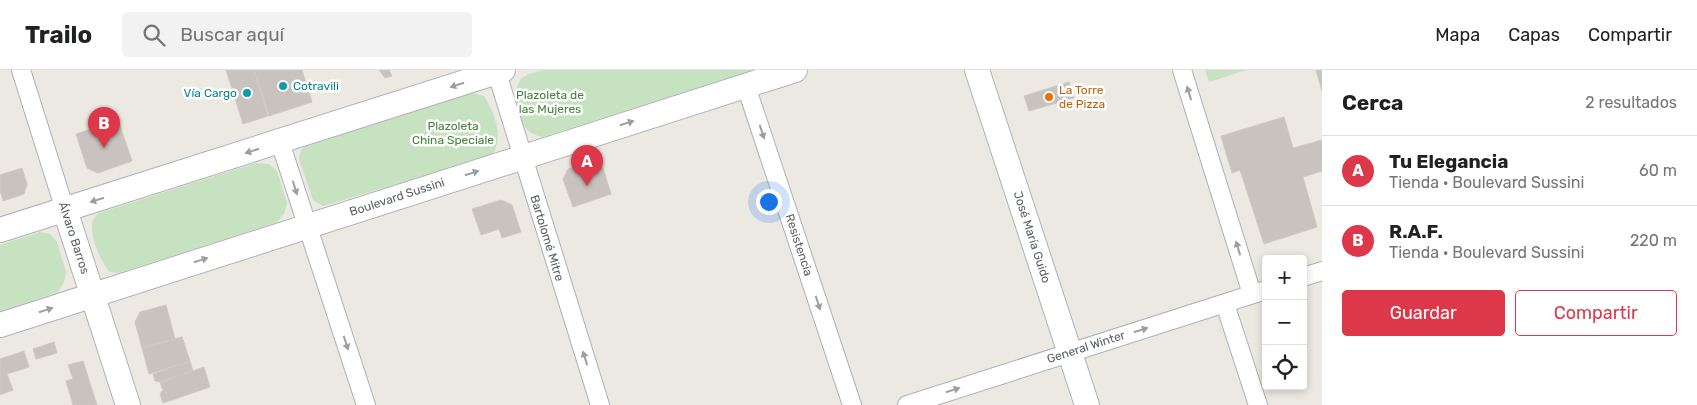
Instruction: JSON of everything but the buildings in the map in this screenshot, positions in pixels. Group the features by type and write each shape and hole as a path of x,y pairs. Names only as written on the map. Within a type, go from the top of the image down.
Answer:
{"main road":[{"name":"Boulevard Sussini","path":"0,325 795,70"},
{"name":"José María Guido","path":"977,70 1087,405"},
{"path":"0,230 499,71"},
{"name":"Álvaro Barros","path":"66,210 128,405"}],"street":[{"name":"Álvaro Barros","path":"22,70 66,210"},
{"path":"1182,70 1259,292"},
{"name":"Bartolomé Mitre","path":"499,71 522,157 600,405"},
{"name":"Resistencia","path":"746,86 852,405"},
{"path":"280,142 366,405"},
{"path":"1307,276 1322,271"},
{"name":"General Winter","path":"907,405 1259,292"},
{"path":"1225,304 1258,405"}],"green space":[{"name":"Plazoleta de las Mujeres","path":"544,70 754,70 542,137 532,134 525,127 517,108 516,93 517,86 525,76"},
{"path":"1205,70 1246,70 1209,82"},
{"name":"Plazoleta China Speciale","path":"472,93 484,96 495,118 498,134 495,149 491,156 323,206 313,200 299,159 300,152 305,146"},
{"path":"256,163 269,164 277,171 287,203 284,214 276,223 118,273 110,272 107,268 97,249 93,235 92,223 99,213"},
{"path":"40,232 50,234 57,242 66,272 64,282 58,292 0,311 0,245"}],"place":[{"name":"Cotravili","path":"283,86"},
{"name":"Vía Cargo","path":"247,93"},
{"name":"La Torre de Pizza","path":"1049,97"},
{"name":"R.A.F.","path":"104,148"},
{"name":"Tu Elegancia","path":"587,186"}]}
